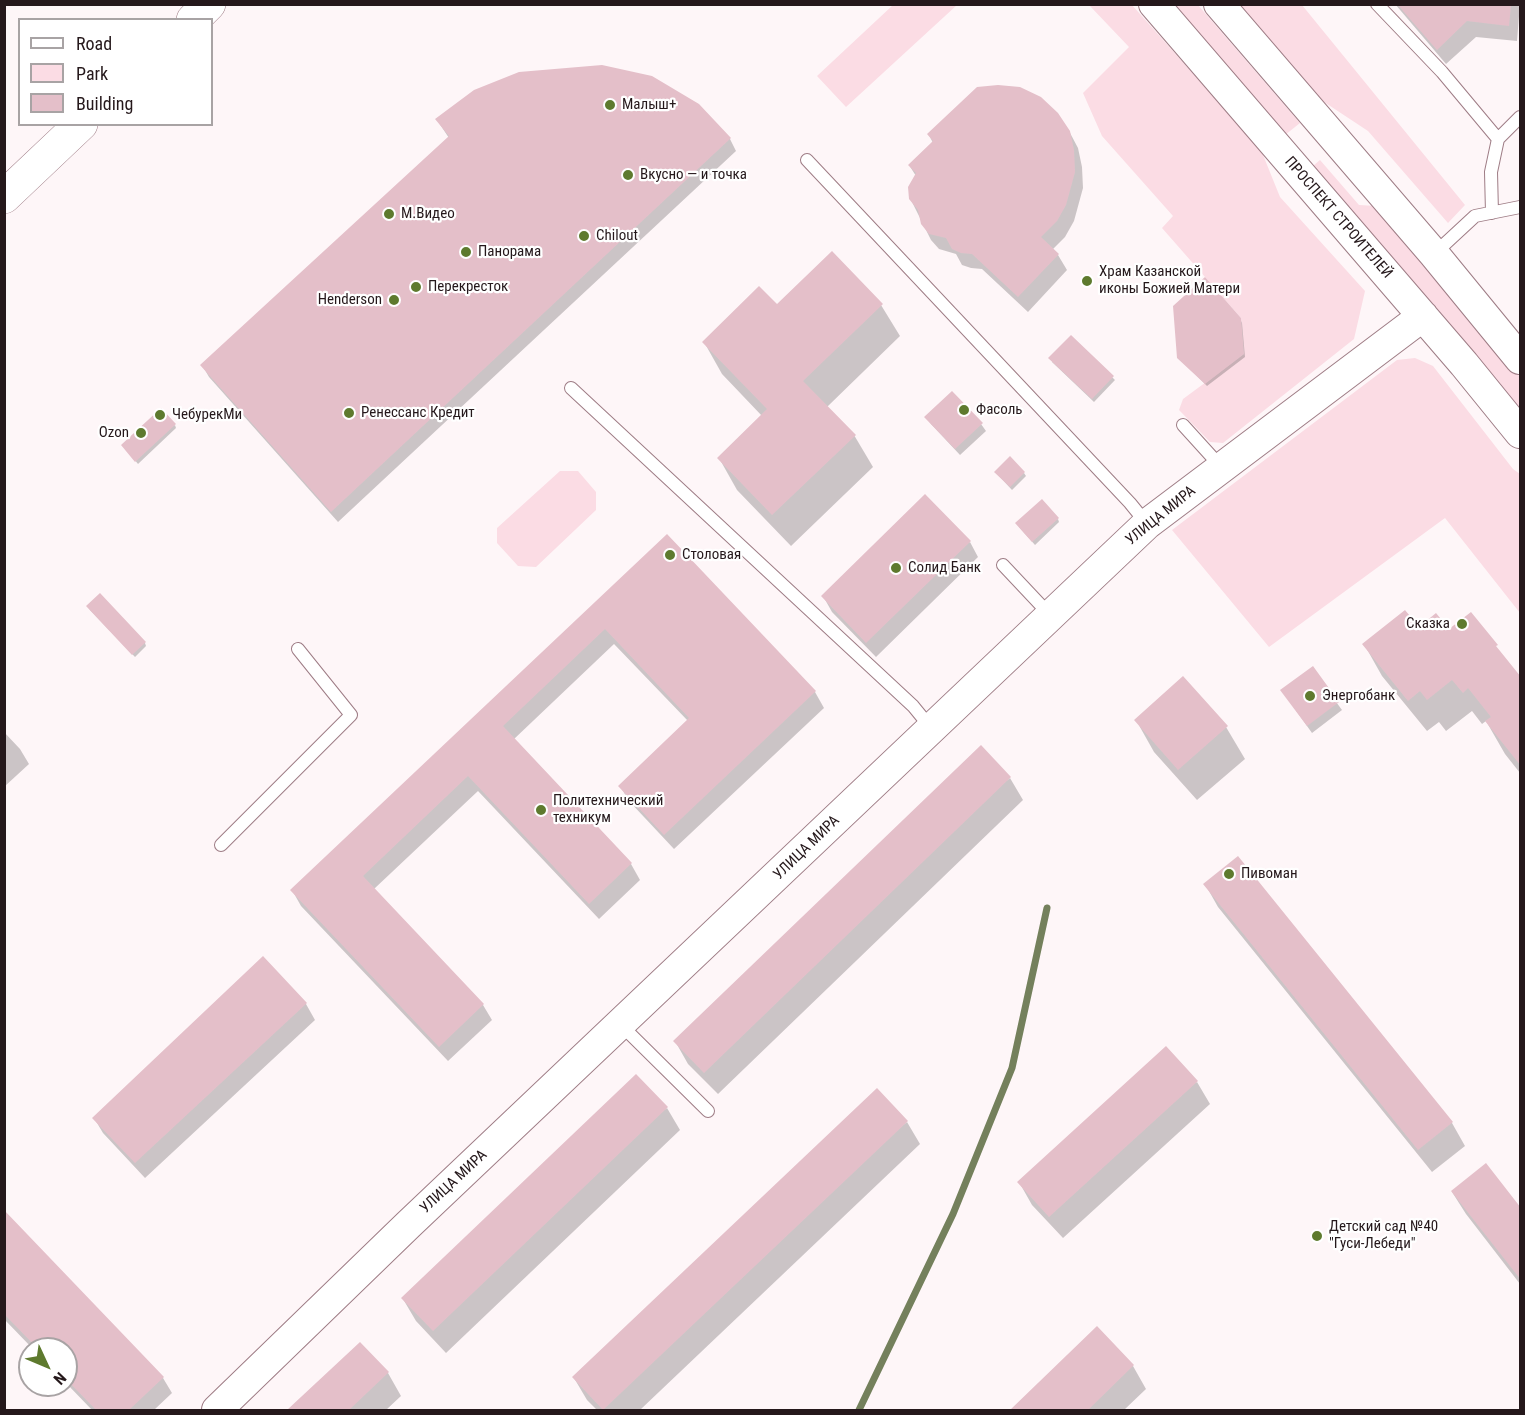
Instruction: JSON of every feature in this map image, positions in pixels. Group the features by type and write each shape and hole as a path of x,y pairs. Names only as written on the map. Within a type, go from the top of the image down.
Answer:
{"main road":[{"path":"195,18 209,4"},
{"path":"4,196 79,126"}],"street":[{"name":"ПРОСПЕКТ СТРОИТЕЛЕЙ","path":"1154,4 1521,433"},
{"path":"1219,4 1521,359"},
{"path":"1287,160 1325,127"},
{"name":"УЛИЦА МИРА","path":"217,1410 408,1225 1147,524 1423,316"}],"lane":[{"path":"1377,4 1442,72 1498,139"},
{"path":"1492,213 1491,172 1498,139 1521,117"},
{"path":"807,159 1147,524"},
{"path":"1434,254 1474,216 1521,207"},
{"path":"571,388 913,706 932,729"},
{"path":"1183,425 1222,468"},
{"path":"1003,565 1051,616"},
{"path":"220,845 351,715 298,649"},
{"path":"621,1025 708,1111"}],"green space":[{"path":"893,5 957,5 846,107 817,76"},
{"path":"1089,5 1132,5 1261,150 1280,197 1365,291 1354,339 1223,443 1210,442 1179,410 1183,399 1244,354 1241,318 1162,228 1173,216 1102,136 1083,93 1129,47"},
{"path":"1174,5 1198,5 1300,123 1285,135"},
{"path":"1236,5 1302,5 1465,205 1448,223 1368,131 1315,96"},
{"path":"1320,160 1359,205 1376,206 1520,377 1520,411 1313,166"},
{"path":"1415,358 1433,366 1513,469 1520,474 1520,613 1445,518 1269,647 1172,530 1397,360"},
{"path":"560,471 578,471 596,492 596,510 536,567 518,566 497,543 497,528"}],"building":[{"path":"1397,4 1511,4 1509,26 1467,21 1437,50"},
{"name":"Панорама","path":"602,65 652,76 699,104 731,138 331,512 200,365 449,136 435,119 474,90 519,72"},
{"path":"998,85 1020,87 1041,97 1058,113 1070,131 1074,150 1075,172 1066,205 1057,221 1041,237 1059,254 1018,297 972,254 952,249 946,238 929,234 921,224 918,210 909,199 908,187 916,173 908,165 933,141 927,134 977,87"},
{"path":"832,251 883,304 803,381 856,435 772,515 717,458 767,409 702,342 759,286 777,304"},
{"path":"1205,277 1241,318 1244,354 1205,384 1177,358 1173,306"},
{"path":"1071,335 1114,376 1092,399 1048,358"},
{"path":"952,391 983,423 955,449 924,417"},
{"path":"161,408 176,424 135,462 121,445"},
{"path":"1010,456 1025,472 1010,487 994,472"},
{"name":"Солид Банк","path":"925,494 971,541 866,643 821,596"},
{"path":"1042,499 1059,518 1032,542 1015,523"},
{"name":"Политехнический техникум","path":"667,534 816,691 664,835 618,786 689,718 605,629 503,726 632,863 589,904 468,776 363,876 484,1004 439,1047 290,890"},
{"path":"100,593 146,642 132,655 86,606"},
{"path":"1405,610 1419,627 1436,613 1449,629 1471,612 1498,645 1496,646 1521,677 1521,766 1485,721 1491,717 1468,688 1463,693 1452,680 1427,700 1420,691 1408,701 1362,644"},
{"name":"Энергобанк","path":"1313,666 1339,702 1307,726 1280,690"},
{"path":"1183,676 1228,726 1178,770 1134,720"},
{"path":"981,745 1011,777 704,1073 673,1041"},
{"path":"1238,856 1453,1122 1418,1150 1203,884"},
{"path":"263,956 307,1003 135,1163 92,1118"},
{"path":"1166,1046 1198,1081 1049,1217 1017,1182"},
{"path":"636,1074 668,1107 433,1331 401,1298"},
{"path":"877,1088 908,1121 603,1410 572,1377"},
{"path":"1486,1163 1521,1208 1521,1280 1451,1191"},
{"path":"4,1210 164,1377 129,1410 96,1410 78,1391 78,1337 26,1337 4,1314"},
{"path":"1097,1326 1134,1365 1088,1410 1010,1410"},
{"path":"360,1342 389,1372 349,1410 287,1410"}],"waterway":[{"path":"859,1410 953,1214 1012,1068 1047,908"}],"place":[{"name":"Малыш+","path":"610,105"},
{"name":"Вкусно — и точка","path":"628,175"},
{"name":"М.Видео","path":"389,214"},
{"name":"Chilout","path":"584,236"},
{"name":"Панорама","path":"466,252"},
{"name":"Храм Казанской иконы Божией Матери","path":"1087,281"},
{"name":"Перекресток","path":"416,287"},
{"name":"Henderson","path":"394,300"},
{"name":"Фасоль","path":"964,410"},
{"name":"Ренессанс Кредит","path":"349,413"},
{"name":"ЧебурекМи","path":"160,415"},
{"name":"Ozon","path":"141,433"},
{"name":"Столовая","path":"670,555"},
{"name":"Солид Банк","path":"896,568"},
{"name":"Сказка","path":"1462,624"},
{"name":"Энергобанк","path":"1310,696"},
{"name":"Политехнический техникум","path":"541,810"},
{"name":"Пивоман","path":"1229,874"},
{"name":"Детский сад №40 \"Гуси-Лебеди\"","path":"1317,1236"}]}
